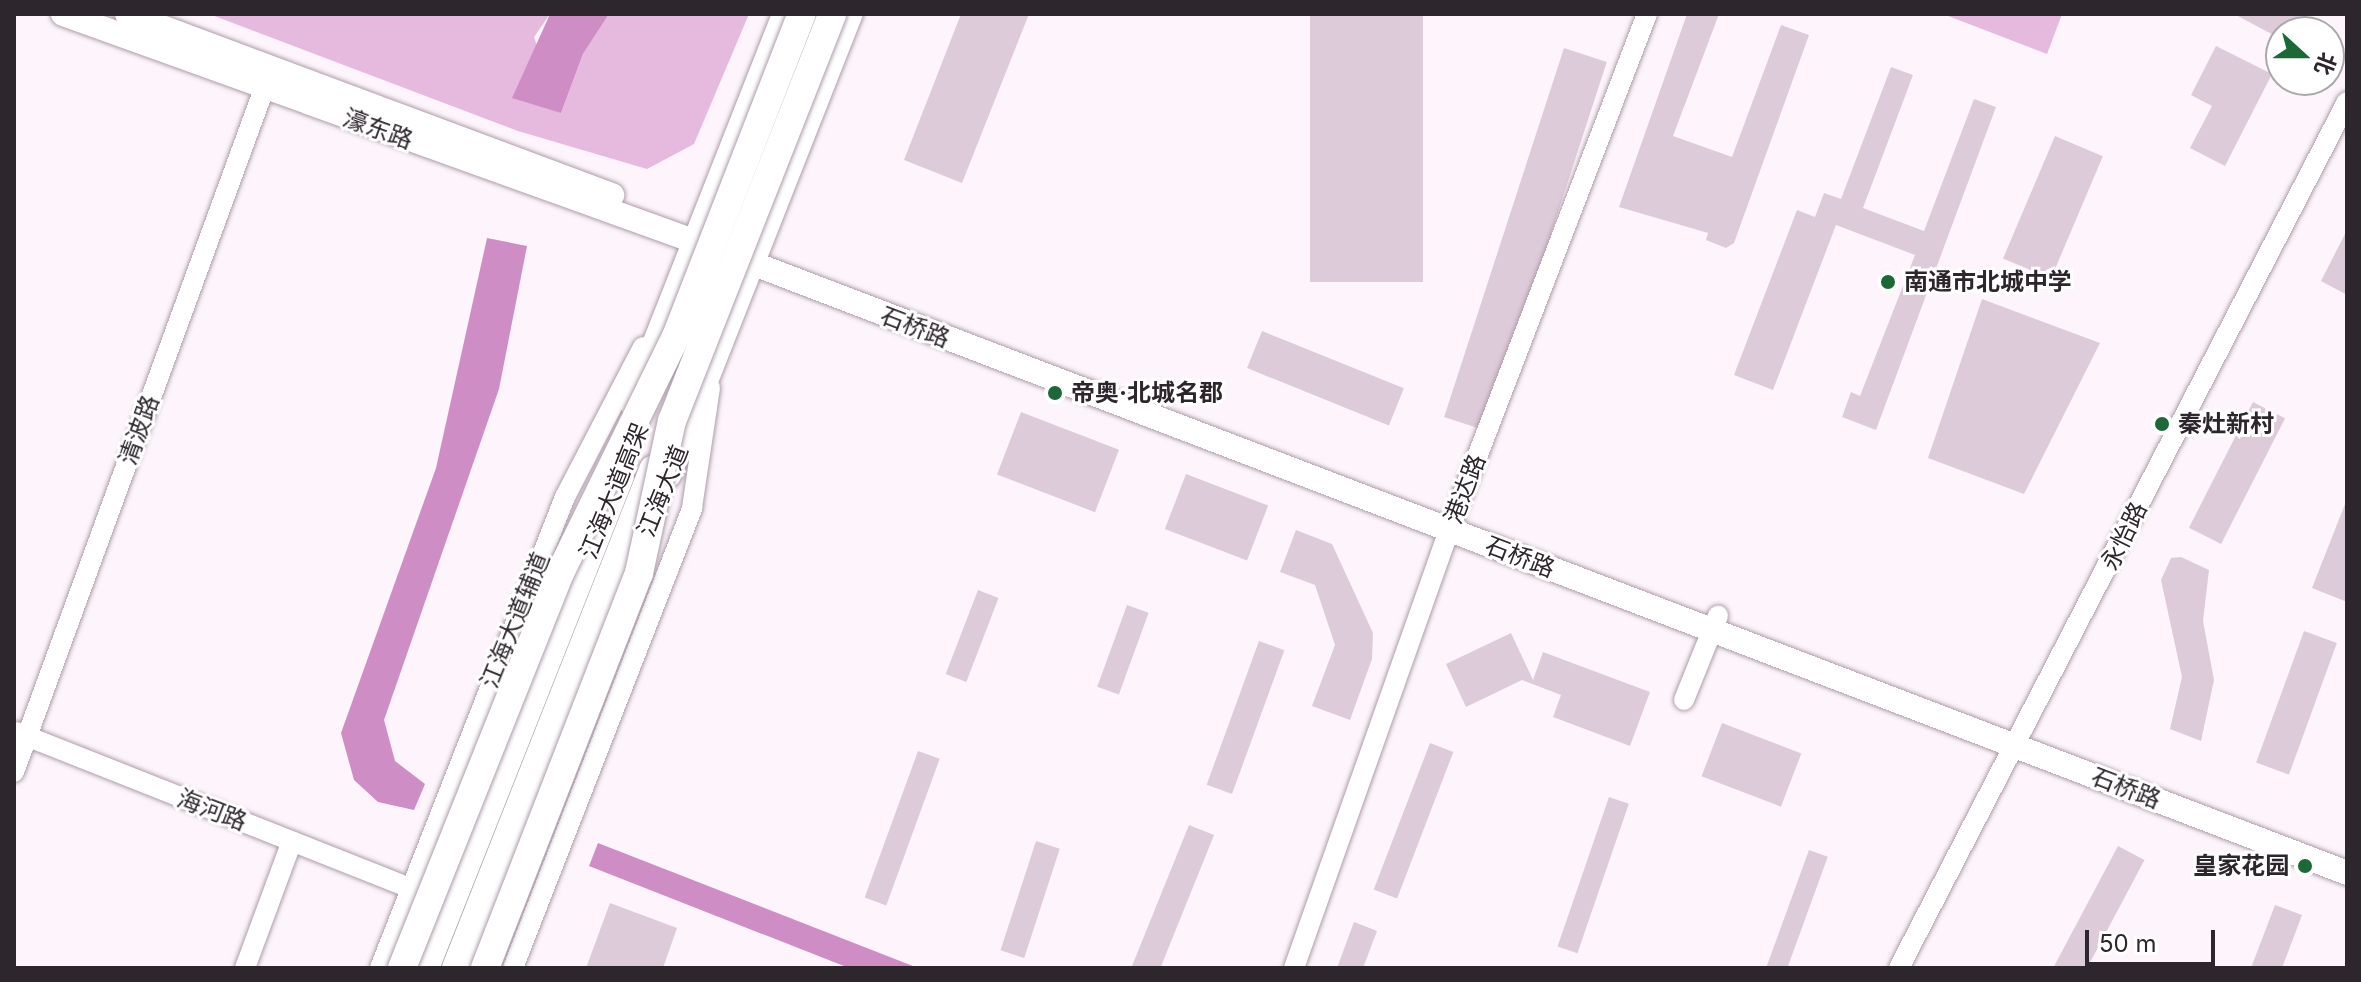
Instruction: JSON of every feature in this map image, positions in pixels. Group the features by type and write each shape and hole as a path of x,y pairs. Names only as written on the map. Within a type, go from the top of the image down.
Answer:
{"highway":[{"name":"江海大道高架","path":"425,968 802,14"},
{"name":"江海大道高架","path":"456,968 832,14"},
{"path":"402,968 560,573 677,334"},
{"path":"485,968 639,573 672,421"}],"main road":[{"name":"濠东路","path":"63,14 264,89 697,234"},
{"name":"濠东路","path":"127,14 697,234"},
{"path":"408,968 784,14"},
{"name":"江海大道","path":"473,968 851,14"},
{"name":"石桥路","path":"697,234 2021,741 2347,873"},
{"name":"石桥路","path":"2021,741 2347,857"}],"street":[{"name":"港达路","path":"1294,968 1452,524 1647,14"},
{"name":"清波路","path":"14,772 20,734 264,89"},
{"name":"永怡路","path":"1899,968 2021,741 2347,102"},
{"name":"江海大道辅道","path":"380,968 565,497 678,284"},
{"path":"513,968 692,508 714,365"},
{"path":"1684,700 1715,623"},
{"name":"海河路","path":"20,734 410,888"},
{"path":"245,968 292,841"}],"shaded area":[{"path":"209,14 550,14 534,37 561,113 583,54 609,14 749,14 694,144 647,169 518,131"},
{"path":"550,14 609,14 583,54 561,113 512,98"},
{"path":"1943,14 2062,14 2047,54"},
{"path":"487,238 527,246 499,389 384,720 395,761 425,784 414,810 378,802 354,780 341,733 436,468"},
{"path":"598,843 918,968 849,968 589,866"}],"building":[{"path":"961,14 1029,14 962,183 904,160"},
{"path":"1310,14 1423,14 1423,282 1310,282"},
{"path":"1687,14 1719,14 1673,136 1732,157 1781,25 1809,35 1734,243 1726,248 1706,240 1708,233 1619,207"},
{"path":"2234,14 2305,14 2265,16 2265,30"},
{"path":"2216,46 2265,70 2265,88 2225,166 2190,148 2212,106 2191,95"},
{"path":"1564,48 1607,62 1487,431 1444,417"},
{"path":"1891,67 1913,75 1863,208 1924,231 1974,99 1996,107 1876,430 1842,417 1851,392 1860,396 1915,255 1836,225 1773,390 1734,375 1797,210 1815,217 1824,193 1841,199"},
{"path":"2055,136 2103,156 2051,279 2003,258"},
{"path":"2347,230 2347,295 2321,281"},
{"path":"1982,299 2100,343 2024,494 1928,458"},
{"path":"1262,331 1404,388 1389,425 1247,368"},
{"path":"2253,402 2285,418 2221,544 2189,528"},
{"path":"1021,412 1119,450 1095,512 997,475"},
{"path":"1186,474 1268,506 1247,561 1165,529"},
{"path":"2347,499 2347,602 2312,588"},
{"path":"1296,530 1332,544 1373,633 1372,659 1350,720 1312,706 1335,645 1315,585 1280,572"},
{"path":"2181,557 2209,570 2203,621 2214,680 2201,741 2170,729 2182,677 2161,580 2171,558"},
{"path":"978,590 999,598 966,682 946,674"},
{"path":"1127,605 1149,613 1119,695 1097,687"},
{"path":"2304,631 2337,643 2289,775 2256,763"},
{"path":"1511,633 1533,680 1543,652 1650,692 1630,746 1553,717 1561,695 1522,680 1466,707 1446,664"},
{"path":"1259,641 1284,650 1232,794 1207,785"},
{"path":"1722,723 1801,753 1781,807 1702,776"},
{"path":"1430,743 1453,752 1397,899 1374,890"},
{"path":"918,751 940,759 886,905 865,898"},
{"path":"1609,797 1629,804 1577,953 1558,946"},
{"path":"1189,825 1214,835 1160,968 1132,967"},
{"path":"1036,841 1060,849 1024,958 1000,950"},
{"path":"2118,846 2144,860 2087,968 2054,967"},
{"path":"1809,850 1828,857 1787,968 1766,968"},
{"path":"610,903 677,928 663,968 586,968"},
{"path":"2275,905 2302,915 2282,968 2251,968"},
{"path":"1354,922 1377,931 1363,968 1337,968"}],"place":[{"name":"南通市北城中学","path":"1888,282"},
{"name":"帝奥·北城名郡","path":"1055,393"},
{"name":"秦灶新村","path":"2162,424"},
{"name":"皇家花园","path":"2305,866"}]}
